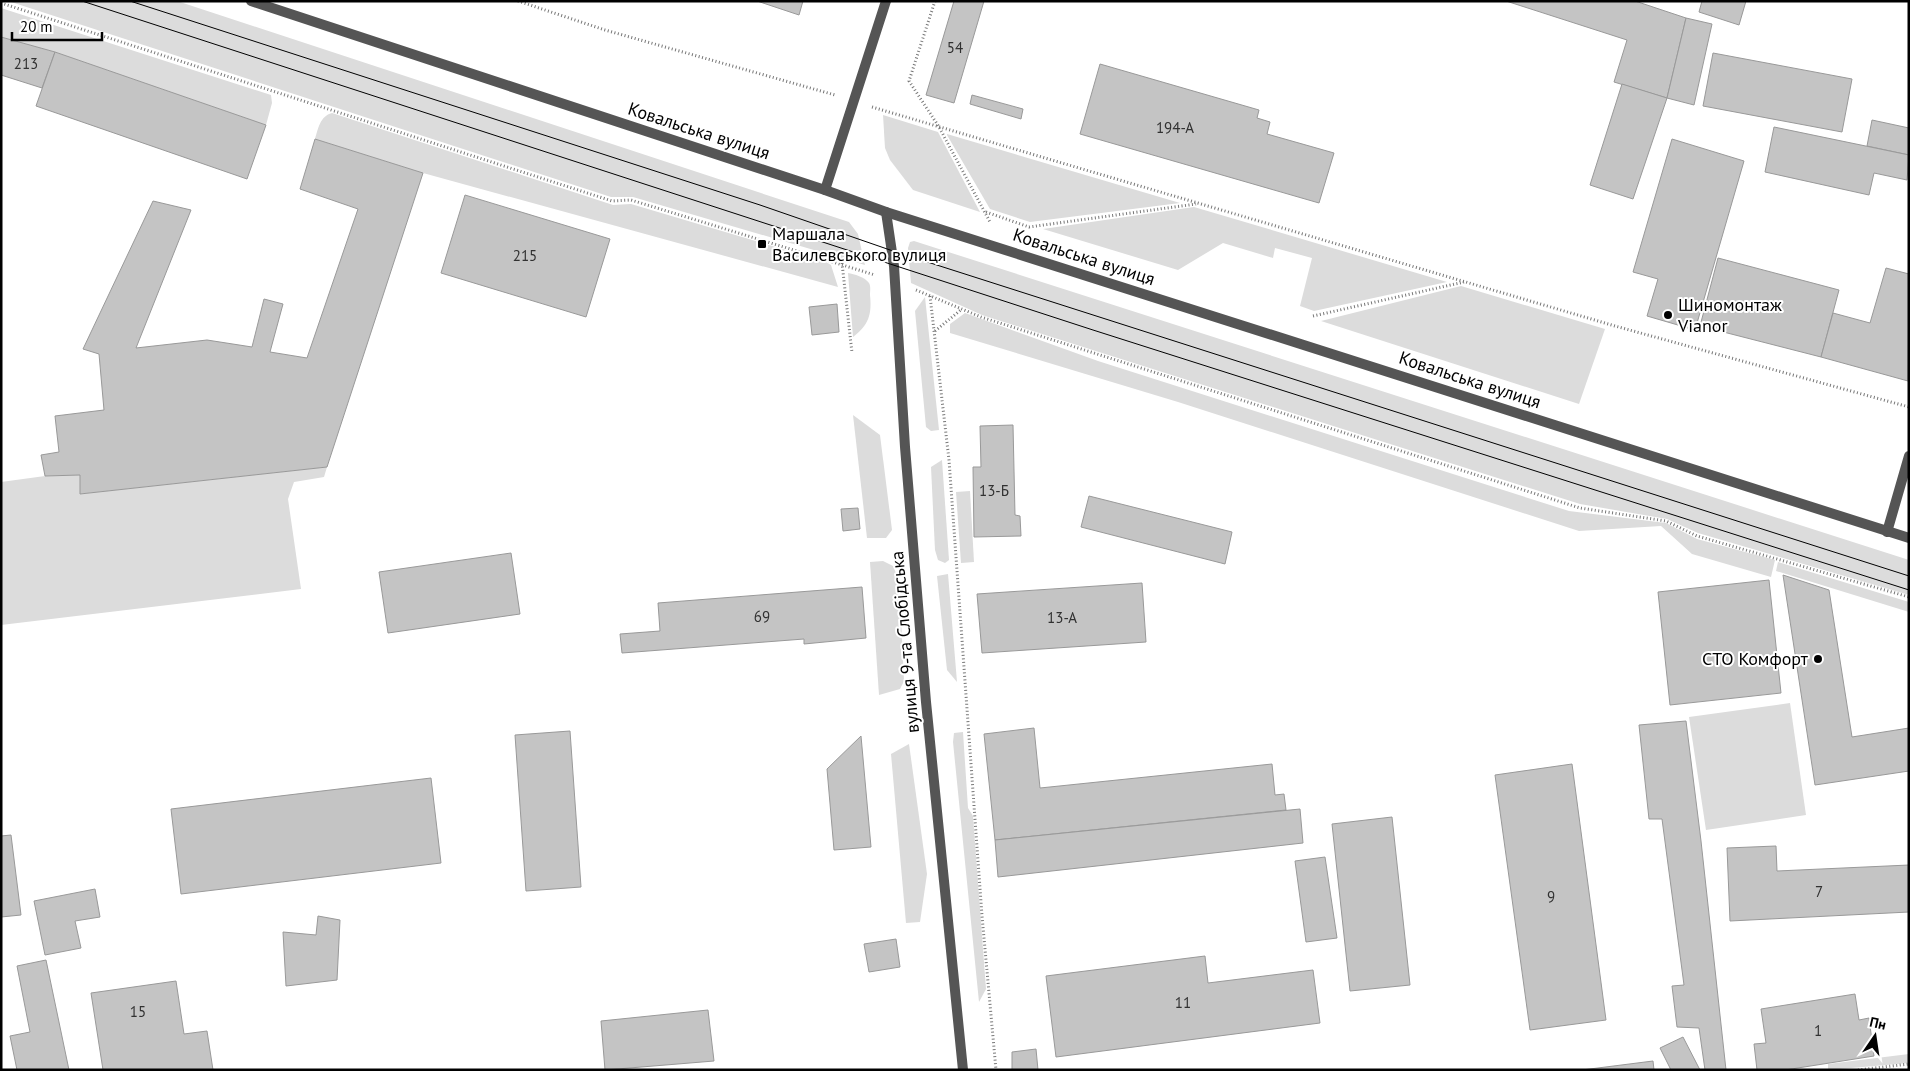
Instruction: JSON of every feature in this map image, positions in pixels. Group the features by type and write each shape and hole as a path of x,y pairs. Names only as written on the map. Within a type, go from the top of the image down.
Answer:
{"street":[{"name":"Ковальська вулиця","path":"251,1 825,190 886,212 1909,538"},
{"path":"825,190 886,1"},
{"name":"вулиця 9-та Слобідська","path":"886,212 894,266 905,447 926,702 963,1070"},
{"path":"1887,532 1909,456"}],"path":[{"path":"518,1 605,30 854,101 1198,204 1909,408"},
{"path":"935,1 909,81 939,127 990,222"},
{"path":"1,3 612,201 631,200 842,263 852,353"},
{"path":"986,212 1029,226 1198,204"},
{"path":"1314,316 1465,282"},
{"path":"996,1070 982,916 949,460 930,296 981,317 1580,508 1666,521 1697,536 1909,597"},
{"path":"934,332 962,309"},
{"path":"1858,1070 1909,1064"}],"shaded area":[{"path":"8,1 177,1 849,222 858,234 865,265 633,197 611,197"},
{"path":"1,8 271,95 272,103 266,125 55,52 1,37"},
{"path":"332,113 613,205 631,204 826,262 831,265 838,287 423,173 315,139 322,120"},
{"path":"883,115 938,132 980,212 913,190 890,160 885,148"},
{"path":"947,135 1180,203 1030,222 990,209"},
{"path":"1194,207 1447,282 1314,311 1300,306 1312,258 1275,248 1273,258 1223,243 1178,270 1043,229"},
{"path":"914,241 1909,560 1909,595 1698,533 1667,519 1580,504 982,315 911,283 908,248 910,242"},
{"path":"848,273 865,279 870,287 870,313 868,319 863,328 853,337"},
{"path":"1461,286 1605,329 1579,404 1321,321"},
{"path":"925,297 939,430 931,431 926,427 915,311"},
{"path":"965,313 1098,361 1569,511 1666,523 1697,539 1775,560 1771,577 1692,554 1661,526 1579,531 1178,402 950,333 950,324"},
{"path":"853,415 880,435 892,530 886,538 867,538"},
{"path":"942,460 949,560 945,563 938,560 935,550 931,467"},
{"path":"327,467 324,477 294,482 288,499 301,589 1,625 1,482 45,476 80,475 80,494"},
{"path":"970,491 974,562 961,563 956,492"},
{"path":"883,561 893,566 896,573 901,617 904,681 900,689 879,695 870,562"},
{"path":"1778,562 1909,602 1909,612 1776,571"},
{"path":"948,574 957,682 947,670 937,576"},
{"path":"1790,703 1806,815 1706,830 1689,717"},
{"path":"963,732 968,808 973,816 986,989 979,1002 953,742 954,733"},
{"path":"909,744 927,874 920,922 906,923 891,754"},
{"path":"1909,1054 1909,1063 1828,1070 1828,1064"}],"building":[{"path":"757,1 803,1 799,15"},
{"path":"954,1 984,1 954,103 926,95"},
{"path":"1506,1 1635,1 1686,18 1667,98 1614,82 1627,40"},
{"path":"1702,1 1746,1 1739,25 1699,12"},
{"path":"1686,18 1712,24 1694,105 1667,98"},
{"path":"1,37 55,52 42,88 1,75"},
{"path":"55,52 266,125 247,179 36,106"},
{"path":"1713,53 1852,79 1842,132 1703,106"},
{"path":"1100,64 1259,110 1257,118 1270,122 1267,134 1334,153 1319,203 1080,134"},
{"path":"1622,84 1667,98 1633,199 1590,185"},
{"path":"972,95 1023,109 1021,119 970,104"},
{"path":"1872,120 1909,128 1909,155 1867,146"},
{"path":"1774,127 1909,155 1907,180 1874,173 1869,195 1765,172"},
{"path":"315,139 423,173 327,467 80,494 80,475 45,476 41,455 59,452 55,416 104,410 99,354 83,349 153,201 191,210 136,348 207,340 252,347 264,299 283,304 270,352 307,358 358,209 300,189"},
{"path":"1672,139 1744,161 1695,330 1647,316 1658,279 1633,272"},
{"path":"465,195 610,239 586,317 441,273"},
{"path":"1718,258 1839,290 1821,357 1700,326"},
{"path":"1886,268 1909,274 1908,381 1821,357 1833,313 1870,323"},
{"path":"837,304 839,332 812,335 809,307"},
{"path":"1013,425 1015,515 1020,516 1021,536 974,537 973,467 981,467 980,426"},
{"path":"1089,496 1232,532 1225,564 1081,527"},
{"path":"858,508 860,529 843,531 841,509"},
{"path":"511,553 520,614 388,633 379,572"},
{"name":"СТО Комфорт","path":"1783,575 1829,590 1852,737 1909,728 1909,771 1815,785"},
{"path":"1769,580 1781,693 1670,705 1658,592"},
{"path":"1142,583 1146,642 982,653 977,594"},
{"path":"862,587 866,638 804,644 804,639 622,653 620,634 660,631 658,603"},
{"path":"1686,721 1726,1070 1705,1070 1699,1028 1677,1027 1672,986 1684,985 1662,819 1649,819 1639,725"},
{"path":"1034,728 1040,788 1272,764 1275,795 1284,794 1286,810 995,840 984,734"},
{"path":"570,731 581,887 526,891 515,735"},
{"path":"861,736 871,847 834,850 827,769"},
{"path":"1572,764 1606,1020 1530,1030 1495,775"},
{"path":"431,778 441,863 181,894 171,809"},
{"path":"1300,809 1303,843 998,877 995,840"},
{"path":"1392,817 1410,985 1350,991 1332,824"},
{"path":"11,835 21,915 1,917 1,836"},
{"path":"1776,846 1777,871 1909,865 1909,912 1730,921 1727,848"},
{"path":"1325,857 1337,938 1306,942 1295,861"},
{"path":"95,889 100,917 75,921 81,948 45,955 34,901"},
{"path":"318,916 340,920 337,980 286,986 283,932 316,935"},
{"path":"896,939 900,967 869,972 864,944"},
{"path":"1205,956 1208,983 1313,970 1320,1023 1056,1057 1046,976"},
{"path":"46,960 69,1070 17,1070 10,1036 30,1032 17,966"},
{"path":"176,981 184,1034 207,1031 213,1070 103,1070 91,993"},
{"path":"1855,994 1859,1020 1869,1018 1874,1056 1785,1070 1757,1070 1754,1044 1766,1043 1761,1009"},
{"path":"708,1010 714,1061 605,1070 601,1021"},
{"path":"1683,1037 1700,1070 1671,1070 1660,1048"},
{"path":"1036,1049 1038,1070 1012,1070 1012,1052"},
{"path":"1653,1061 1654,1070 1582,1070"}],"tram line":[{"path":"82,1 1093,330 1909,590"},
{"path":"130,1 760,205 893,251 1909,576"}],"place":[{"name":"Маршала Василевського вулиця","path":"762,244"},
{"name":"Шиномонтаж Vianor","path":"1668,315"},
{"name":"СТО Комфорт","path":"1818,659"}]}
